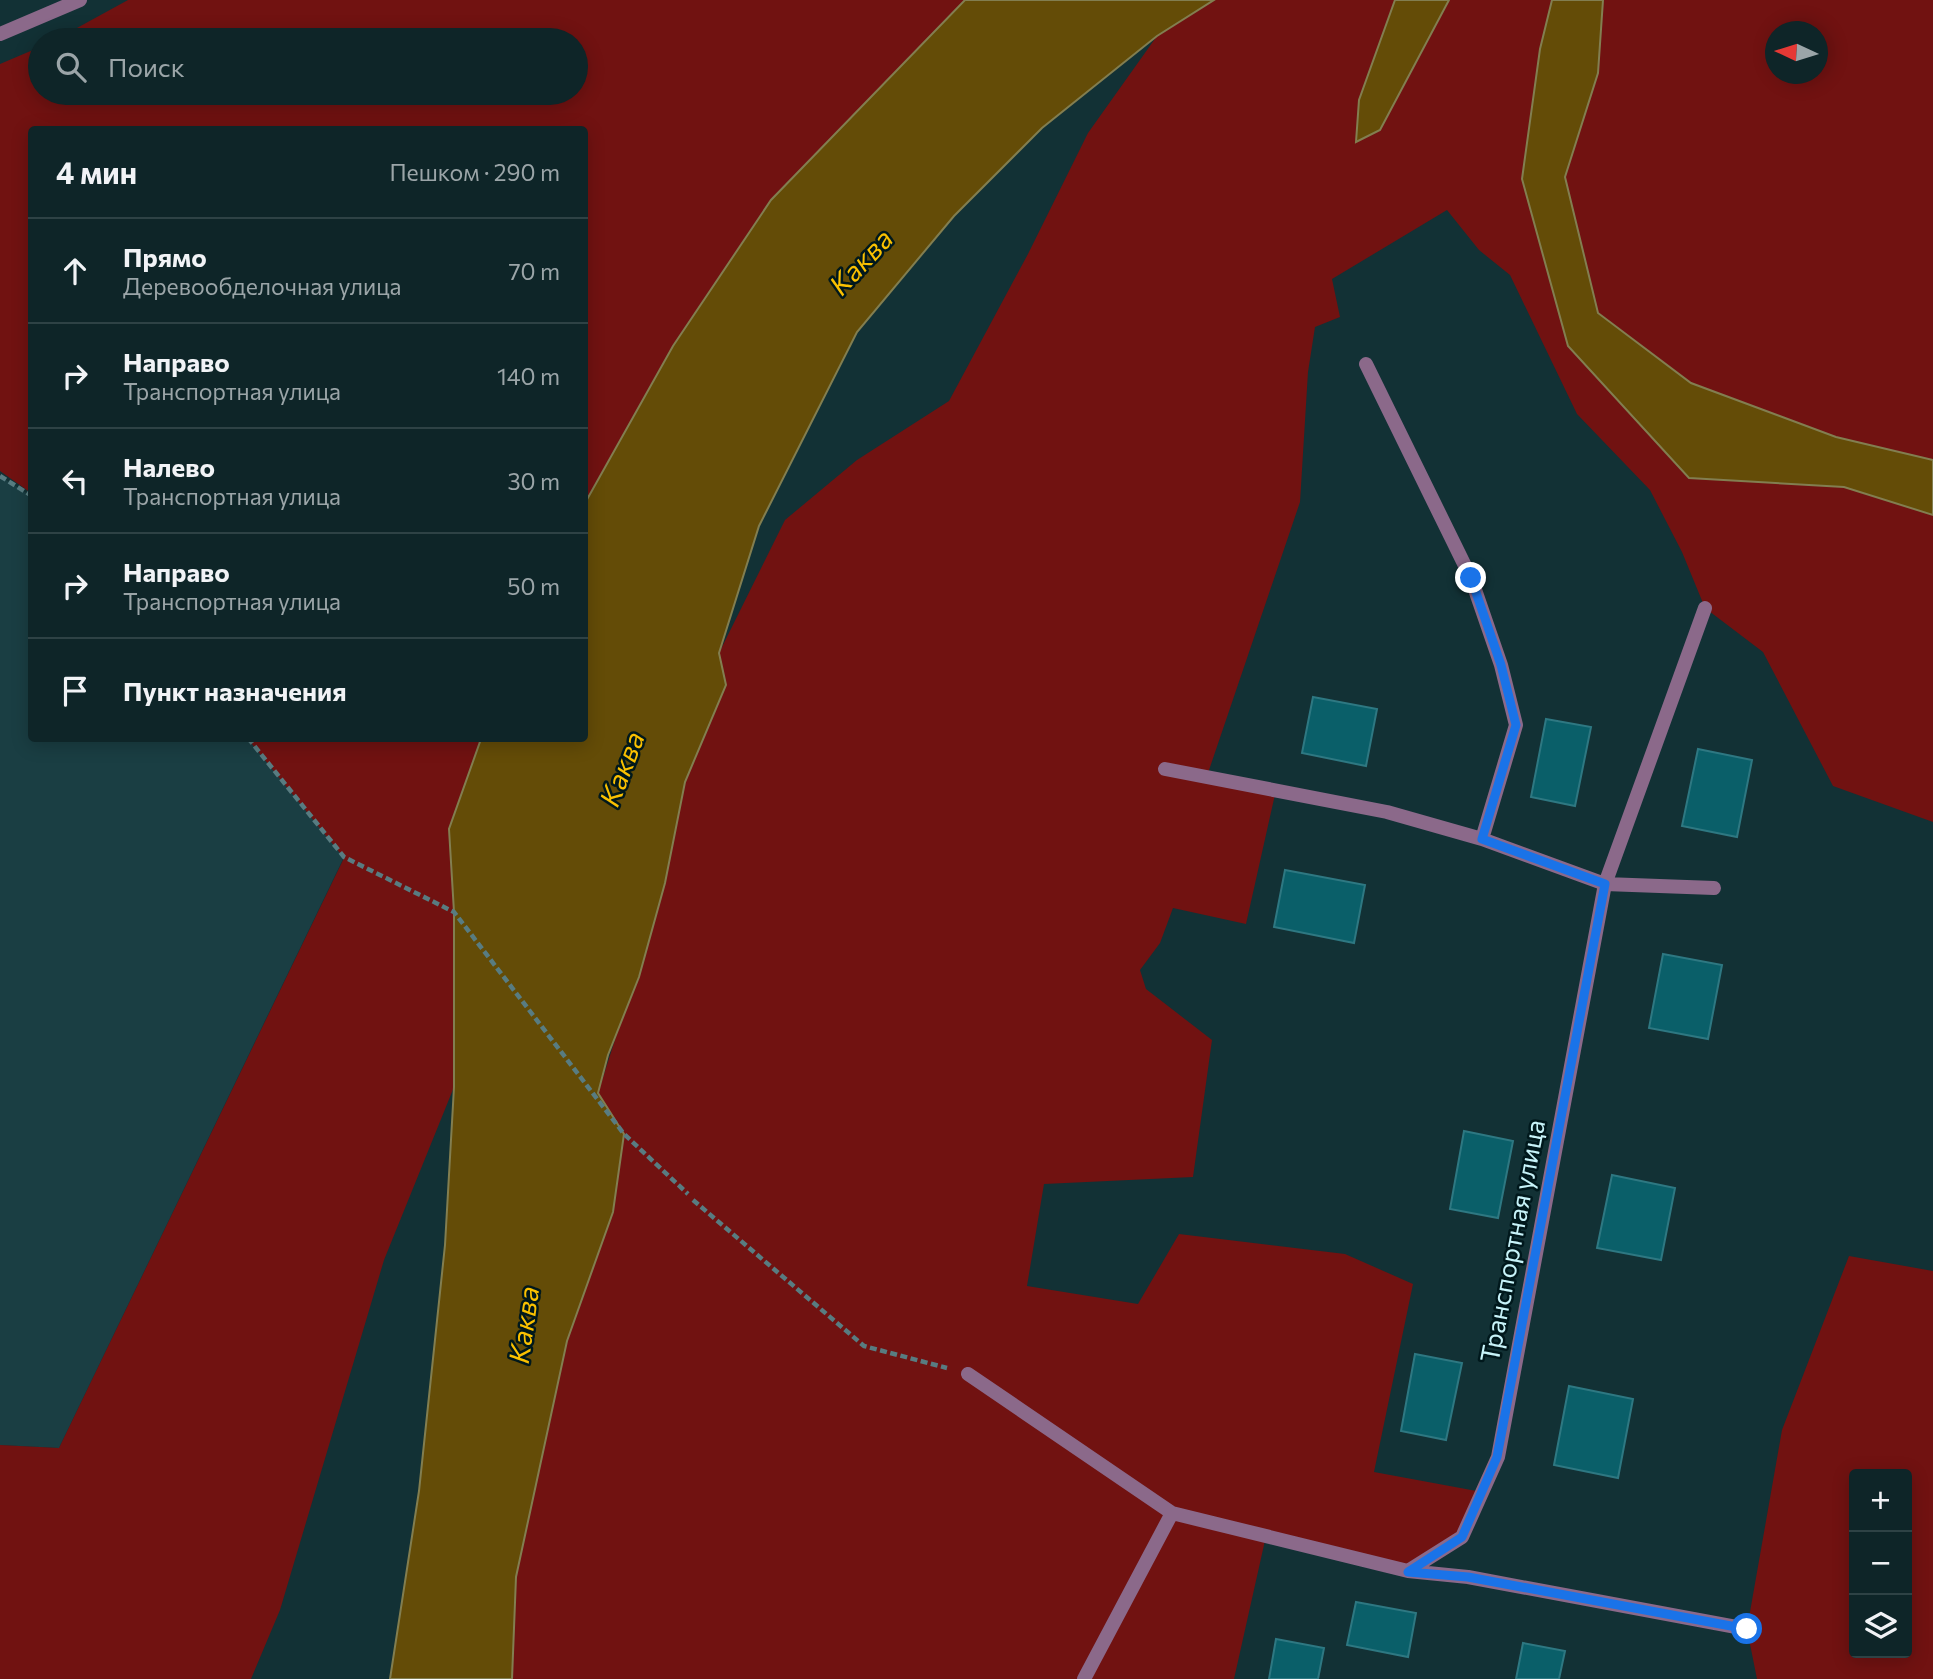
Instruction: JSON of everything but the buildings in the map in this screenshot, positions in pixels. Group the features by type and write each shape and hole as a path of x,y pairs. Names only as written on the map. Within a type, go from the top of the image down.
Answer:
{"street":[{"path":"0,34 80,0"},
{"path":"1366,363 1471,578 1501,665 1516,725 1482,839"},
{"name":"Транспортная улица","path":"1408,1572 1462,1537 1497,1457 1605,884 1705,608"},
{"path":"1165,769 1387,812 1482,839 1605,884 1714,888"},
{"path":"968,1374 1172,1513 1408,1572 1468,1577 1747,1629"},
{"path":"1084,1679 1172,1513"}],"path":[{"path":"0,476 28,494"},
{"path":"251,742 344,857 454,912 624,1134 688,1194"},
{"path":"693,1200 864,1346 968,1374"}],"shaded area":[{"path":"128,0 966,0 771,200 673,346 588,498 588,126 28,126 28,491 0,471 0,64 28,52 28,105 588,105 588,28 77,28"},
{"path":"1214,0 1395,0 1359,100 1357,141 1449,0 1552,0 1540,49 1522,179 1689,478 1844,487 1933,515 1933,822 1833,786 1763,652 1705,608 1682,552 1650,490 1577,414 1510,275 1479,250 1447,210 1332,279 1340,317 1315,327 1308,372 1300,502 1207,776 1276,790 1246,924 1173,908 1160,943 1140,970 1146,989 1212,1040 1193,1177 1044,1184 1027,1286 1138,1304 1179,1234 1345,1254 1413,1284 1374,1472 1482,1492 1462,1537 1408,1571 1266,1536 1234,1679 512,1679 516,1577 567,1341 613,1212 624,1134 598,1093 665,883 685,782 726,685 719,653 785,520 857,460 949,401 1028,254 1088,133 1157,36"},
{"path":"1603,0 1933,0 1933,460 1836,437 1691,383 1598,313 1565,177 1598,73"},
{"path":"0,476 28,494 28,742 250,742 344,857 59,1448 0,1445"},
{"path":"250,742 480,742 449,829 454,912 454,1087 384,1260 280,1610 251,1679 0,1679 0,1445 59,1448 344,858"},
{"path":"1849,1256 1933,1271 1933,1679 1757,1679 1747,1629 1782,1430"}],"water":[{"name":"Каква","path":"965,0 1214,0 1157,36 1042,128 954,216 857,332 759,526 719,653 726,685 685,782 665,883 639,977 608,1055 598,1093 624,1134 613,1212 567,1341 516,1577 512,1679 390,1679 419,1491 445,1245 454,1087 454,912 449,829 480,742 588,742 588,498 673,346 771,200"},
{"path":"1395,0 1449,0 1380,130 1356,142 1359,100"},
{"path":"1552,0 1603,0 1598,73 1565,177 1598,313 1691,383 1836,437 1933,460 1933,515 1844,487 1689,478 1568,346 1522,179 1540,49"}],"route":[{"path":"1471,578 1501,665 1516,725 1482,839 1605,884 1497,1457 1462,1537 1408,1572 1468,1577 1747,1629"}]}
